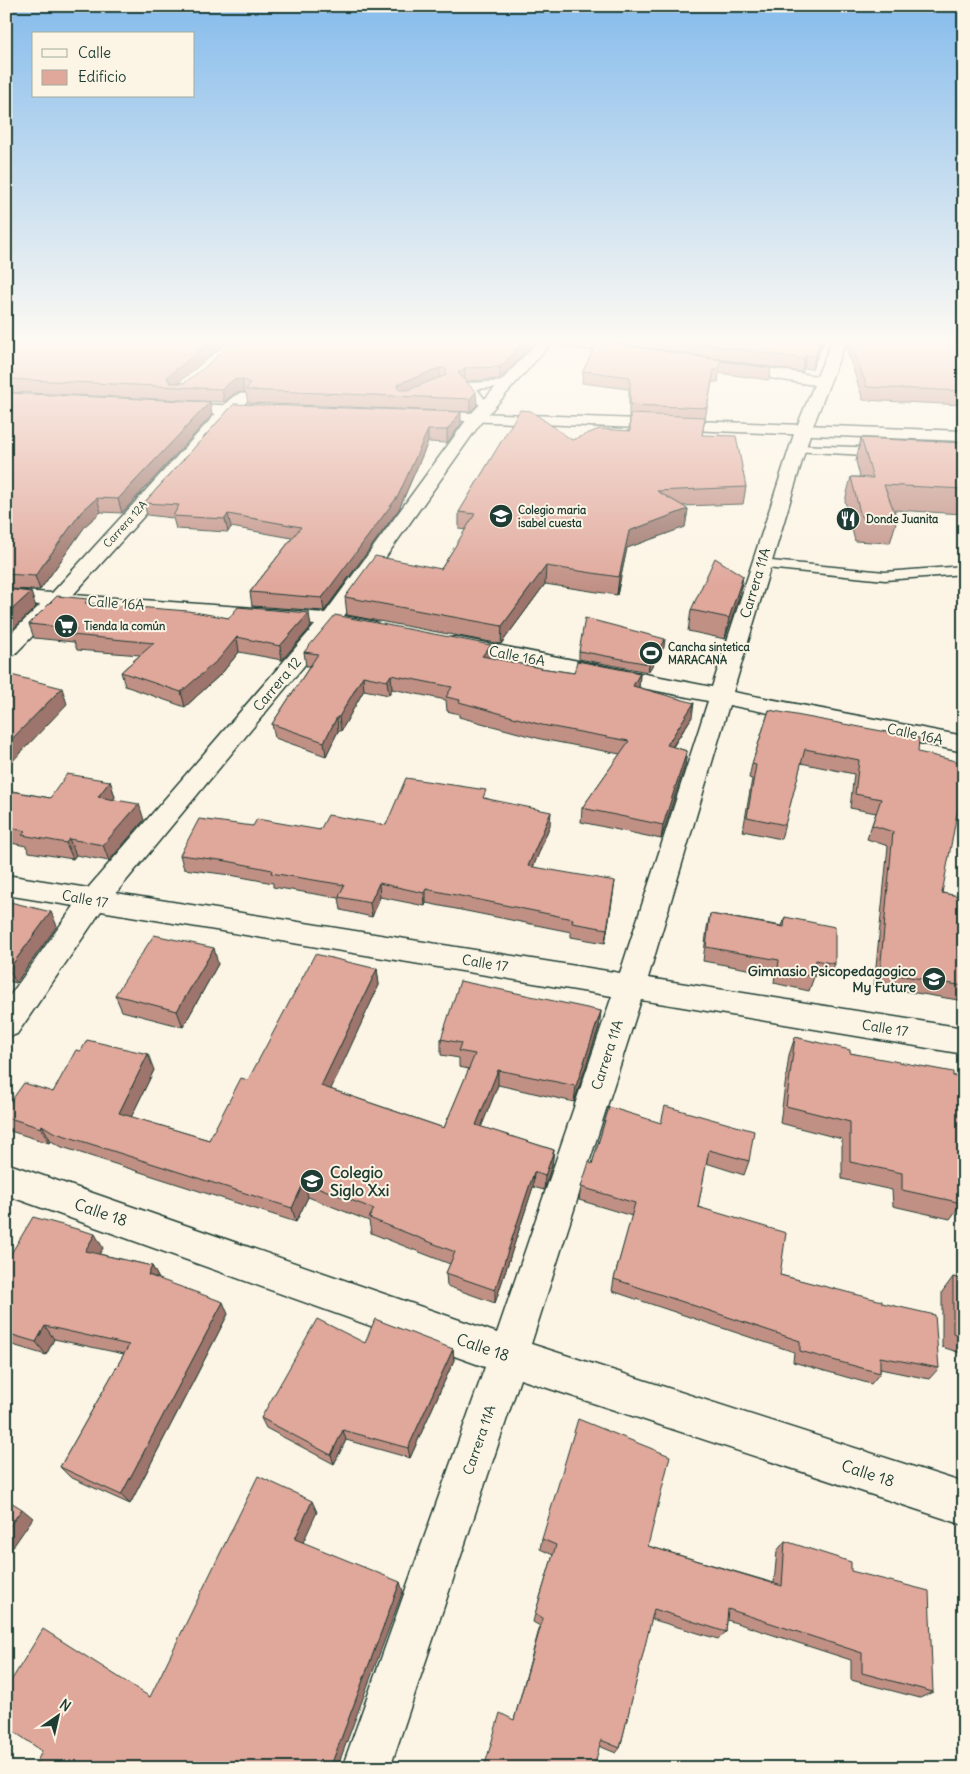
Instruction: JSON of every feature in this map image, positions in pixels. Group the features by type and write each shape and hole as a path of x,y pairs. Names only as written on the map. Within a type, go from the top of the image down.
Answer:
{"main road":[{"name":"Carrera 12A","path":"6,650 58,599 216,424"},
{"name":"Carrera 12","path":"6,1025 92,901 331,620 472,424"},
{"path":"805,424 964,436"},
{"name":"Carrera 11A","path":"366,1768 508,1356 630,987 805,424"},
{"name":"Calle 16A","path":"6,596 331,620 390,631"},
{"name":"Calle 16A","path":"438,640 964,744"},
{"name":"Calle 17","path":"6,885 92,901 964,1041"},
{"name":"Calle 18","path":"6,1179 508,1356 964,1504"}],"lane":[{"path":"805,424 895,452"},
{"path":"761,564 885,576 964,570"}],"building":[{"path":"6,424 189,424 118,499 97,498 82,511 35,576 6,574"},
{"path":"216,424 452,424 447,430 428,430 398,496 322,598 250,592 301,527 228,514 225,519 173,516 179,505 144,503"},
{"path":"512,424 549,424 572,440 599,429 630,431 630,424 704,424 702,435 736,436 746,487 657,491 688,509 629,531 619,577 546,566 502,626 345,597 375,556 441,569 475,514 459,512"},
{"path":"861,438 964,443 964,489 884,485 897,519 861,517 851,477 873,478"},
{"path":"715,558 743,576 729,618 691,610"},
{"path":"6,589 31,592 6,615"},
{"path":"57,596 88,599 85,603 188,611 229,618 238,607 309,613 280,646 237,637 219,659 181,692 121,672 154,643 72,635 77,629 29,624"},
{"path":"335,615 491,645 482,656 540,668 574,673 577,661 640,673 633,686 694,703 667,745 687,751 663,825 582,808 629,741 542,725 459,702 460,700 446,697 452,687 391,675 387,681 363,676 339,717 337,717 324,742 272,724 318,654 304,652"},
{"path":"585,618 665,639 649,664 579,651"},
{"path":"11,675 62,688 6,745 6,679"},
{"path":"769,710 919,738 918,752 964,763 964,777 942,893 964,897 964,986 880,972 893,832 872,825 881,799 855,794 859,760 805,749 785,825 747,817 756,765 752,764"},
{"path":"67,774 110,781 98,797 139,804 103,845 69,839 66,843 22,835 26,831 6,827 6,790 50,798"},
{"path":"406,778 486,790 483,798 551,812 528,866 615,881 607,929 572,923 573,919 426,889 424,893 379,883 370,903 339,897 344,885 271,873 272,870 227,861 180,855 199,819 253,826 257,819 320,830 328,815 386,825"},
{"path":"6,901 51,912 9,969 6,968"},
{"path":"710,914 784,927 785,917 835,927 835,964 816,960 814,977 778,969 779,960 706,947"},
{"path":"154,935 214,948 177,1011 115,995"},
{"path":"315,954 377,969 321,1086 444,1128 475,1054 458,1051 461,1043 441,1039 460,981 601,1011 576,1086 498,1070 476,1125 554,1150 545,1176 534,1172 495,1290 446,1273 455,1252 369,1218 374,1209 304,1182 292,1208 53,1132 42,1125 41,1128 6,1117 6,1108 24,1083 53,1092 76,1050 81,1051 87,1040 148,1054 119,1113 209,1140 241,1078 248,1080"},
{"path":"795,1037 850,1050 850,1053 953,1072 953,1076 964,1078 964,1174 960,1174 962,1203 902,1190 902,1173 850,1162 850,1122 786,1106"},
{"path":"665,1106 754,1131 749,1161 709,1150 698,1207 786,1233 780,1275 882,1301 882,1303 935,1315 939,1368 880,1357 880,1373 800,1351 800,1341 614,1279 635,1203 581,1187 589,1162 592,1164 609,1107 661,1123"},
{"path":"33,1217 95,1234 85,1251 152,1266 148,1275 223,1302 121,1495 60,1467 129,1345 45,1326 36,1342 6,1333 6,1262"},
{"path":"953,1277 964,1280 964,1336 953,1333"},
{"path":"317,1319 365,1343 375,1319 453,1349 408,1448 343,1430 331,1455 261,1418"},
{"path":"578,1419 670,1456 648,1546 782,1586 785,1541 851,1562 851,1571 929,1591 933,1692 862,1673 862,1653 728,1609 726,1632 654,1609 620,1748 601,1740 594,1768 484,1768 500,1713 514,1720 543,1618 535,1614 556,1545 542,1539"},
{"path":"258,1476 312,1501 295,1539 400,1582 330,1768 34,1768 42,1751 6,1726 6,1689 43,1629 150,1697"},
{"path":"6,1499 22,1509 6,1531"}],"place":[{"name":"Colegio maria isabel cuesta","path":"501,516"},
{"name":"Donde Juanita","path":"848,519"},
{"name":"Tienda la común","path":"66,626"},
{"name":"Cancha sintetica MARACANA","path":"651,653"},
{"name":"Gimnasio Psicopedagogico My Future","path":"934,979"},
{"name":"Colegio Siglo Xxi","path":"312,1181"}]}
